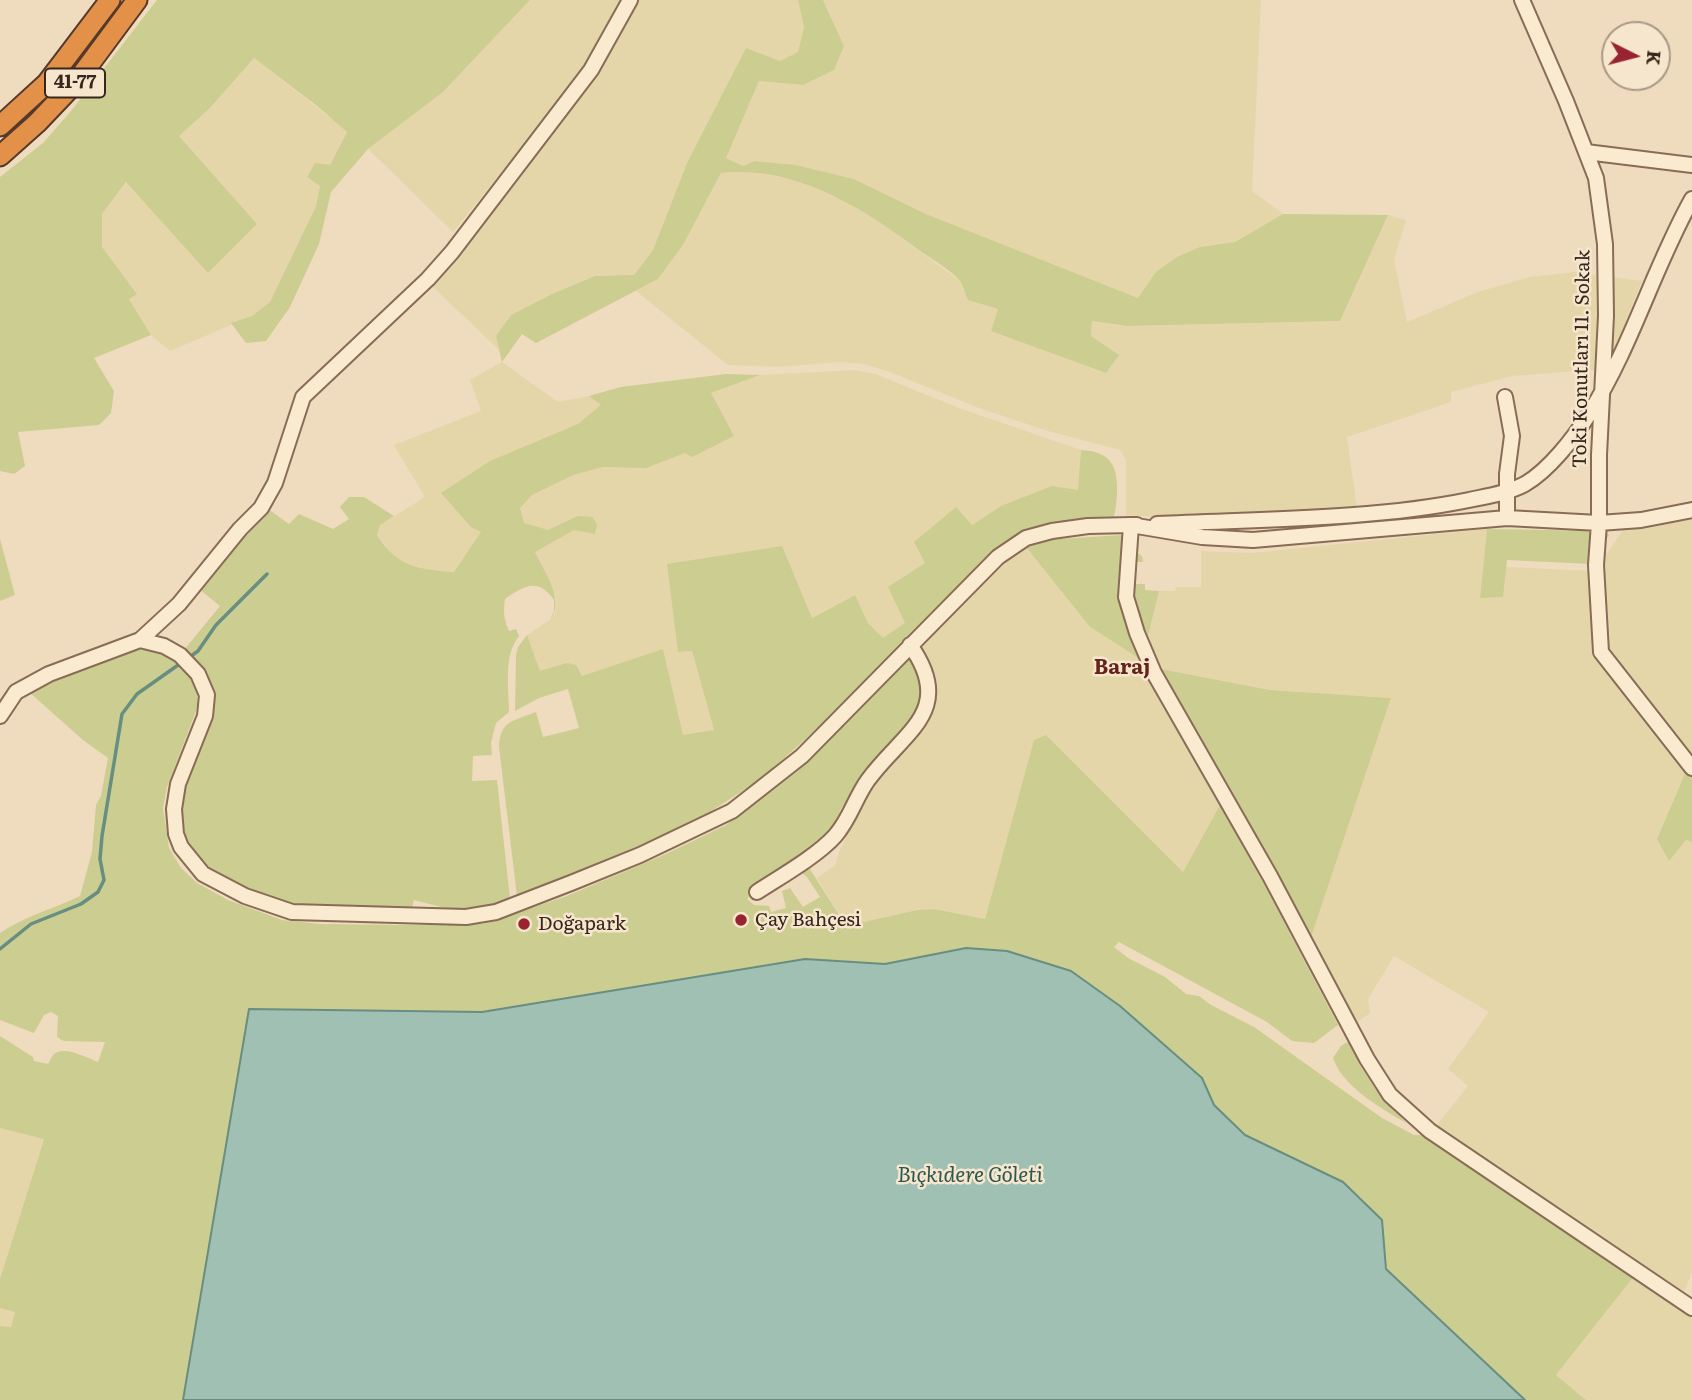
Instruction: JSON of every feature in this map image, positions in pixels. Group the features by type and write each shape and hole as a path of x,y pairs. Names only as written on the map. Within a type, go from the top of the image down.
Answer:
{"highway":[{"name":"41-77","path":"0,126 47,83 110,0"},
{"name":"41-77","path":"0,156 37,123 77,80 137,0"}],"street":[{"path":"0,716 9,698 22,686 140,640 178,604 240,529 261,508 275,483 303,397 428,279 452,252 591,70 630,0"},
{"name":"Toki Konutları 11. Sokak","path":"1522,0 1596,178 1605,244 1606,316 1596,565 1601,652 1692,768"},
{"path":"1586,152 1692,165"},
{"path":"140,640 164,646 180,655 198,674 207,695 205,716 178,783 174,809 174,822 181,847 203,874 245,896 292,912 453,918 484,914 515,905 640,855 732,811 802,756 998,557 1026,538 1088,526 1365,513 1452,503 1506,492 1527,483 1563,451 1589,414 1638,318 1670,239 1692,199"},
{"path":"1505,397 1512,436 1506,492 1507,518"},
{"path":"1131,525 1202,537 1253,540 1507,518 1599,523 1641,520 1692,510"},
{"path":"1131,525 1126,597 1137,633 1154,673 1250,841 1367,1059 1390,1095 1430,1131 1692,1308"},
{"path":"757,892 834,837 850,815 866,782 916,727 929,693 928,677 911,645"}],"shaded area":[{"path":"530,0 621,0 582,73 453,232 368,149 443,92"},
{"path":"636,0 798,0 804,27 798,52 780,61 746,49 687,163 653,250 634,275 595,276 511,315 496,336 499,350 430,284 452,261 558,127 587,85"},
{"path":"823,0 1261,0 1252,191 1283,214 1235,242 1200,247 1138,298 926,214 854,179 796,165 754,161 743,166 725,157 759,81 803,85 844,46"},
{"path":"254,58 347,131 330,165 307,176 320,186 316,206 270,302 252,316 170,351 151,335 129,299 136,293 102,247 102,214 127,182 256,224 179,136 210,108"},
{"path":"747,171 796,180 844,200 889,229 959,280 968,300 998,309 991,331 1091,335 1092,321 1127,326 1340,321 1388,215 1406,220 1394,260 1407,322 1478,292 1530,277 1574,272 1642,281 1607,369 1512,376 1451,392 1451,402 1347,437 1357,509 1157,517 1126,515 1126,460 1120,450 1048,431 979,408 863,364 840,362 779,367 728,365 636,291 658,279 683,245 721,173"},
{"path":"502,362 558,402 589,396 641,433 692,456 711,393 760,375 855,370 875,374 959,408 1081,450 1079,490 1001,506 972,525 915,542 926,563 905,624 883,639 868,623 854,595 812,618 679,652 692,651 714,730 683,736 663,650 582,676 540,671 527,635 550,620 555,614 557,600 534,552 454,572 419,569 396,559 377,535 380,525 425,497 394,445 481,411 470,380"},
{"path":"1692,519 1692,757 1657,839 1686,839 1692,842 1692,1272 1684,1292 1585,1230 1436,1126 1468,1086 1448,1069 1489,1012 1394,956 1368,999 1370,1013 1356,1023 1311,937 1391,698 1270,690 1161,669 1148,636 1159,591 1175,591 1176,587 1201,587 1201,551 1251,553 1487,529 1480,597 1502,597 1505,567 1595,571 1623,530"},
{"path":"1026,547 1090,627 1140,659 1220,805 1183,872 1034,741 985,919 934,909 917,910 846,926 817,878 835,865 873,782 934,693 931,667 920,652 920,645 992,572"},
{"path":"0,1128 44,1138 0,1279"},
{"path":"1635,1275 1692,1316 1692,1400 1586,1400 1556,1375"},
{"path":"0,1308 15,1311 11,1327 0,1326"}],"green space":[{"path":"157,0 530,0 443,92 368,149 331,192 319,244 290,307 266,341 246,343 231,323 252,316 270,302 316,206 320,186 307,177 315,163 330,165 347,132 254,58 210,108 179,136 257,224 208,273 126,182 102,214 102,247 137,294 129,299 151,335 94,358 114,391 111,413 99,425 18,432 25,466 14,474 0,471 0,177 43,143"},
{"path":"798,0 823,0 844,46 834,70 803,85 759,81 726,158 743,166 754,161 796,165 854,179 926,214 1138,298 1156,272 1177,257 1200,247 1235,242 1283,214 1388,215 1340,321 1127,326 1092,321 1091,336 1119,355 1106,373 991,331 998,309 968,300 960,282 950,272 872,217 848,204 800,182 774,175 721,173 683,245 658,279 536,343 522,334 502,362 496,336 511,315 595,276 634,275 653,250 687,163 746,48 780,61 798,52 804,27"},
{"path":"726,374 760,375 711,393 734,436 692,457 685,453 646,468 603,467 573,475 532,495 520,508 524,523 548,530 578,516 592,517 597,524 595,534 574,530 535,552 555,595 556,604 554,612 550,620 554,611 554,600 542,588 531,586 518,590 505,599 504,616 507,627 509,631 516,629 519,636 509,662 509,712 496,723 491,743 492,755 473,756 472,781 497,780 510,899 453,910 414,900 412,908 295,905 240,887 201,863 187,845 179,809 182,792 207,731 215,698 208,677 184,650 220,606 199,589 249,527 268,509 289,524 299,514 333,529 349,519 340,507 349,497 364,497 394,516 380,525 377,535 393,554 419,568 454,572 481,532 471,527 441,493 490,461 578,424 601,405 589,396 621,387"},
{"path":"1081,450 1092,451 1107,458 1114,469 1117,496 1113,519 1067,523 1040,529 998,547 828,719 762,778 696,821 517,896 499,747 502,731 515,720 536,712 543,737 579,728 568,689 539,698 515,711 516,655 518,647 527,635 540,671 567,663 576,665 582,676 663,649 683,735 714,730 692,651 678,652 667,564 782,546 812,618 855,595 868,623 883,638 905,623 888,587 925,563 914,542 956,507 972,525 1001,506 1052,486 1078,490"},
{"path":"1487,529 1606,531 1609,535 1591,564 1507,560 1503,597 1480,598"},
{"path":"1123,535 1119,578 1122,610 1140,659 1090,627 1026,547 1045,540"},
{"path":"0,539 15,595 0,601"},
{"path":"1135,551 1142,556 1143,562 1136,562 1136,584 1145,584 1145,590 1159,591 1148,636 1133,595"},
{"path":"134,649 147,649 170,656 191,678 197,690 198,706 167,787 163,808 169,848 181,868 197,883 228,900 282,920 320,924 483,924 567,896 726,825 796,772 911,656 923,679 921,709 856,788 819,844 754,889 747,899 754,905 769,906 771,912 786,908 782,891 790,888 803,907 820,897 807,877 799,871 808,866 846,926 917,910 934,909 985,919 1034,740 1046,735 1183,872 1220,805 1338,1025 1314,1043 1292,1041 1267,1022 1119,942 1114,947 1128,958 1165,977 1186,994 1199,996 1254,1027 1382,1118 1414,1135 1424,1135 1635,1275 1556,1375 1586,1400 1525,1400 1386,1268 1382,1220 1313,1169 1245,1135 1214,1105 1202,1078 1120,1006 1071,971 966,948 885,964 805,959 482,1012 249,1009 183,1400 0,1400 0,1326 11,1327 15,1312 0,1308 0,1279 44,1139 0,1128 0,1036 33,1057 34,1061 48,1064 54,1054 64,1051 98,1062 105,1042 64,1041 57,1037 58,1016 51,1012 44,1015 34,1033 0,1020 0,933 29,917 80,896 92,852 96,805 101,796 108,758 83,740 29,692"},
{"path":"1161,669 1270,690 1391,698 1311,937"},
{"path":"1692,757 1692,842 1686,840 1669,861 1657,839"},
{"path":"1349,1041 1359,1064 1376,1090 1406,1123 1364,1096 1338,1069 1333,1058 1341,1046"}],"water":[{"name":"Bıçkıdere Göleti","path":"966,948 1007,951 1071,971 1120,1006 1202,1078 1214,1105 1245,1135 1343,1182 1382,1220 1386,1269 1525,1400 183,1400 249,1009 482,1012 805,959 885,964"}],"waterway":[{"path":"187,659 198,651 216,625 267,574"},
{"path":"0,949 31,924 81,904 98,892 104,880 100,859 102,836 122,714 137,694 181,663"}],"place":[{"name":"Çay Bahçesi","path":"741,920"},
{"name":"Doğapark","path":"524,924"}],"district":[{"name":"Baraj","path":"1122,668"}]}
